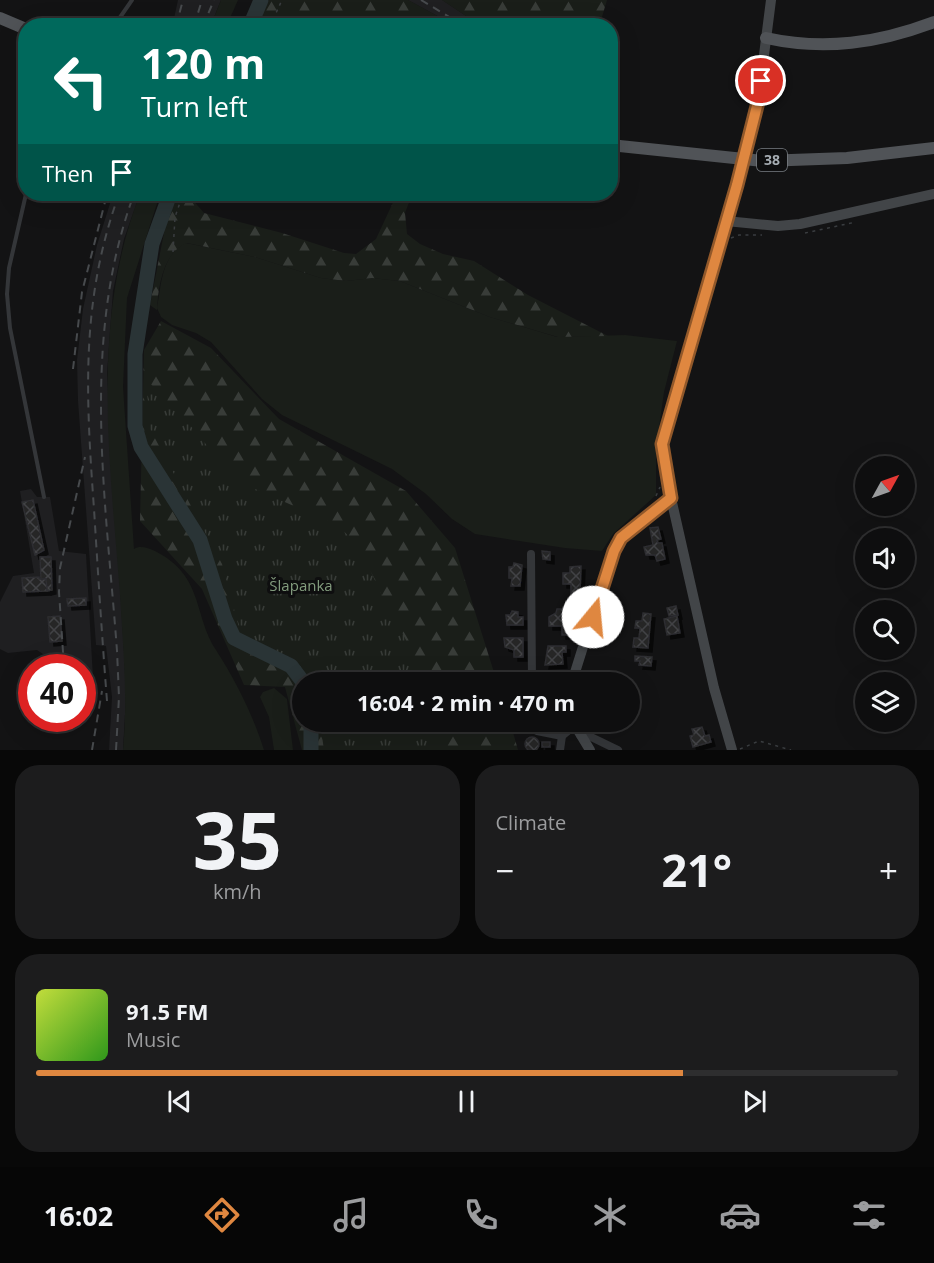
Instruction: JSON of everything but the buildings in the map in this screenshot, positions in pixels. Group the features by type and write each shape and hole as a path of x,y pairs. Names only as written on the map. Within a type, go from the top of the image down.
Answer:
{"main road":[{"path":"0,18 18,26"},
{"path":"766,38 805,45 857,44 889,38 934,22"},
{"path":"0,23 18,28"},
{"name":"38","path":"618,146 763,160 847,158 934,148"}],"street":[{"path":"732,750 714,688 671,498 662,444 750,135 758,102 771,0"},
{"path":"726,221 778,226 800,224 934,194"},
{"path":"575,672 614,551 621,538 634,525 671,498"},
{"path":"531,554 532,672"},
{"path":"542,732 562,736 568,732"},
{"path":"578,732 590,750"},
{"path":"582,732 618,750"},
{"path":"560,750 562,736"}],"lane":[{"path":"120,18 132,0"},
{"path":"24,201 9,268 7,294 10,328 44,497"}],"path":[{"path":"274,18 282,0"},
{"path":"172,252 175,218 181,201"},
{"path":"740,750 759,741 791,750"}],"shaded area":[{"path":"178,0 221,0 214,18 174,18"},
{"path":"408,0 442,0 466,16 465,18 441,18"},
{"path":"111,201 138,201 124,239 113,291 107,374 126,697 123,750 109,750 112,697 106,646 96,645 78,401 77,360 83,309 97,245"},
{"path":"31,489 37,497 50,497 59,551 86,554 92,654 43,654 37,650 8,653 0,649 0,602 13,576 34,573 20,491"}],"green space":[{"path":"221,0 238,0 230,18 214,18"},
{"path":"269,0 408,0 441,18 259,18"},
{"path":"442,0 607,0 602,18 465,18 466,16"},
{"path":"138,201 158,201 127,298 123,387 134,549 147,548 171,561 190,584 209,636 243,698 264,750 123,750 124,672 109,443 108,392 109,342 114,292 124,242"},
{"path":"175,201 194,201 204,213 282,233 344,253 356,254 376,239 394,201 409,201 405,213 407,234 420,244 443,254 474,261 528,295 608,336 558,337 490,317 400,281 372,278 346,281 321,278 255,257 187,243 172,254 167,262 163,271 157,310 150,305 165,228"},
{"path":"186,243 255,257 321,278 346,281 372,278 400,281 490,317 557,337 625,335 677,341 664,392 656,449 656,495 613,534 602,551 565,548 475,534 452,519 426,494 392,469 282,415 262,399 211,342 196,333 172,325 161,317 157,308 167,262 178,248"},
{"path":"161,321 211,348 279,419 406,491 455,548 494,672 292,672 292,713 285,687 244,685 202,589 140,521 144,350"},
{"name":"Šlapanka","path":"146,379 199,435 220,463 253,488 337,525 354,541 363,554 391,616 393,615 422,672 298,672 287,661 273,653 245,650 222,564 150,429"},
{"path":"274,688 287,699 293,750 274,750 269,717 260,697 263,692"},
{"path":"297,732 513,732 518,750 302,750"},
{"path":"321,732 435,732 430,750 324,750"}],"waterway":[{"name":"Šlapanka","path":"253,18 261,0"},
{"name":"Šlapanka","path":"167,201 152,244 135,354 135,426 141,447 200,540 225,619 234,638 291,666 296,672"},
{"name":"Šlapanka","path":"311,732 311,750"}],"railway":[{"path":"178,18 183,0"},
{"path":"196,18 202,0"},
{"path":"206,18 214,0"},
{"path":"421,0 451,18"},
{"path":"73,369 82,292 105,201"},
{"path":"107,701 88,389 92,312 106,234 117,201"},
{"path":"116,750 119,697 103,478 102,363 107,306 117,249 132,201"},
{"path":"63,654 59,592 60,568 85,457"},
{"path":"92,750 102,691"}],"route":[{"path":"593,617 614,551 621,538 634,525 671,498 662,444 737,185 761,81"}]}
